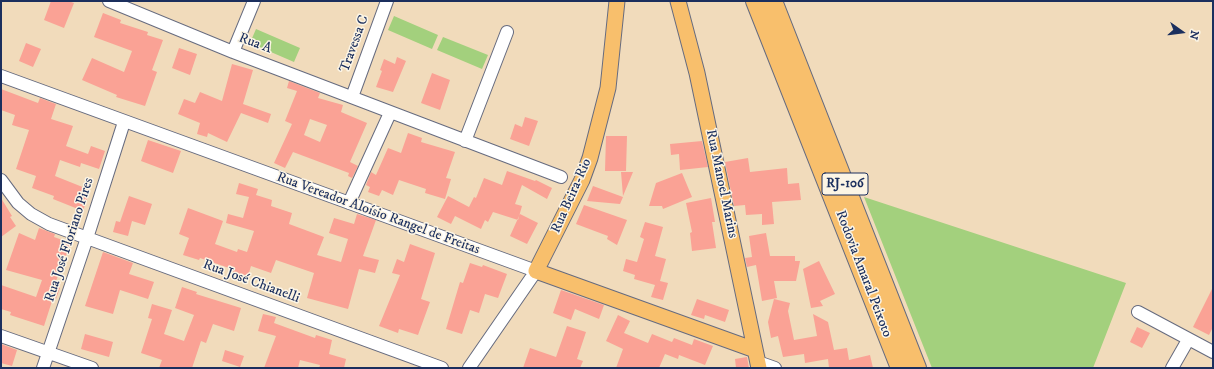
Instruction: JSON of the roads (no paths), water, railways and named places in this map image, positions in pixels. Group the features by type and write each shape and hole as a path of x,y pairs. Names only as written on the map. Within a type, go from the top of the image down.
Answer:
{"highway":[{"name":"Rodovia Amaral Peixoto","path":"755,1 900,368"},
{"name":"Rodovia Amaral Peixoto","path":"773,1 917,368"}],"main road":[{"name":"Rua Beira-Rio","path":"536,272 582,180 590,158 608,88 617,1"},
{"name":"Rua Manoel Marins","path":"678,1 698,73 758,360"},
{"name":"Rua Vereador Aloísio Rangel de Freitas","path":"536,272 758,360"}],"street":[{"name":"Rua A","path":"109,1 233,52 561,177"},
{"path":"233,52 254,1"},
{"name":"Travessa C","path":"352,97 387,1"},
{"path":"465,141 507,32"},
{"name":"Rua Vereador Aloísio Rangel de Freitas","path":"1,76 536,272"},
{"path":"349,203 390,113"},
{"name":"Rua José Floriano Pires","path":"42,368 87,238 124,122"},
{"name":"Rua José Chianelli","path":"1,180 18,203 30,214 49,224 442,368"},
{"name":"Rua Beira-Rio","path":"469,368 536,272"},
{"path":"1138,312 1213,352"},
{"path":"1,336 92,368"},
{"path":"1172,368 1178,355 1185,348 1188,340"},
{"path":"758,360 775,368"}]}
